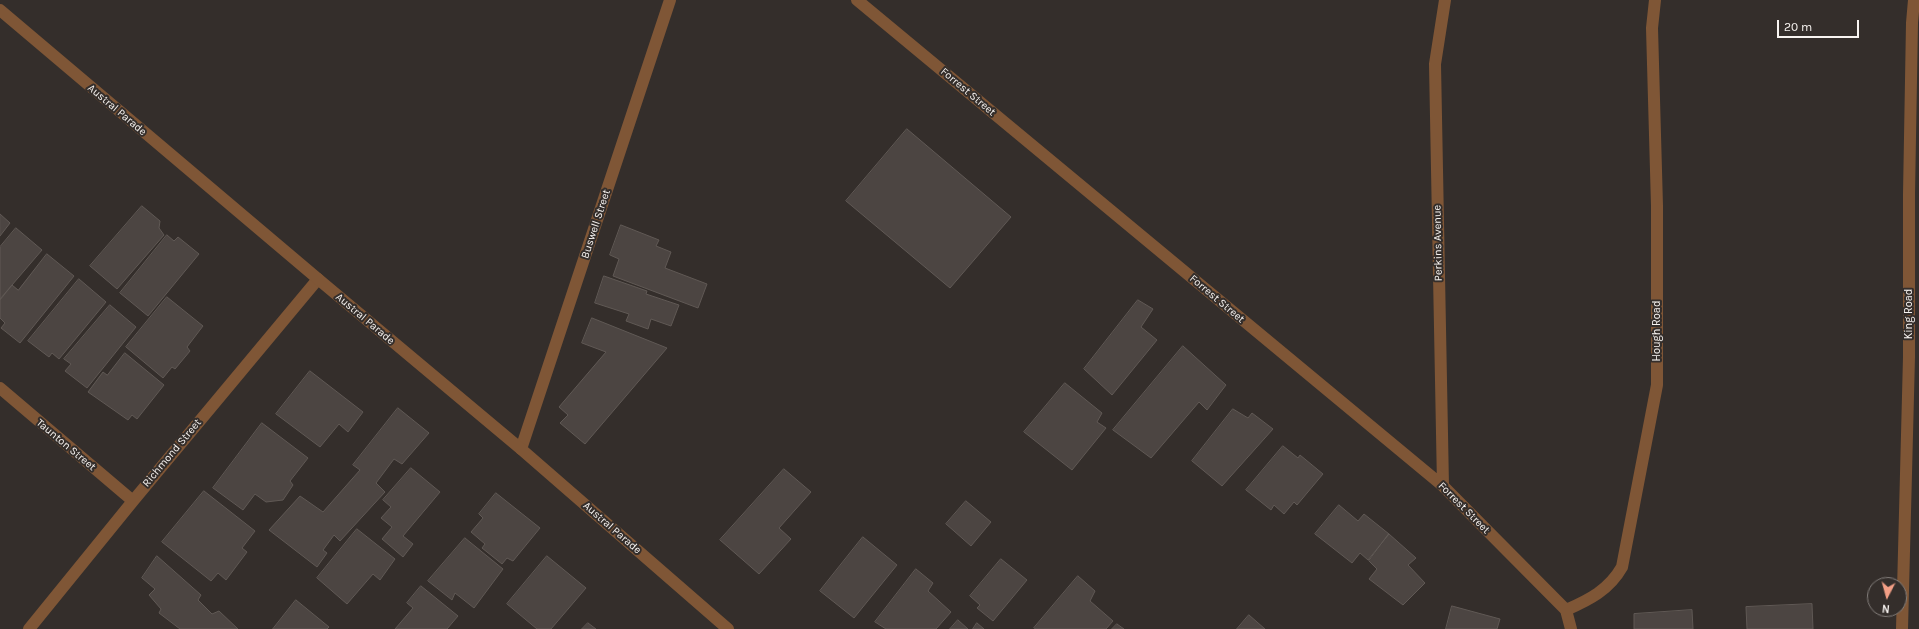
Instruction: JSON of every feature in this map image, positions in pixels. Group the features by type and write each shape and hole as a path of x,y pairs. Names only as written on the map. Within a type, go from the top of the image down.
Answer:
{"street":[{"name":"Buswell Street","path":"522,449 670,0"},
{"name":"Forrest Street","path":"857,0 1443,486 1566,610"},
{"name":"Perkins Avenue","path":"1443,486 1435,64 1445,0"},
{"name":"Hough Road","path":"1566,610 1591,599 1604,590 1616,578 1622,567 1657,385 1657,206 1652,28 1655,0"},
{"name":"King Road","path":"1902,629 1909,356 1909,194 1912,23 1914,0"},
{"name":"Austral Parade","path":"0,10 522,449 728,629"},
{"name":"Richmond Street","path":"29,629 132,501 318,279"},
{"name":"Taunton Street","path":"0,388 132,501"},
{"path":"1566,610 1571,629"}],"building":[{"path":"907,129 1011,217 950,288 846,201"},
{"path":"142,206 160,221 159,228 164,235 117,289 90,266"},
{"path":"0,214 10,223 0,236"},
{"path":"621,225 659,240 656,246 671,252 665,268 707,284 698,308 613,276 619,259 610,255"},
{"path":"16,228 42,250 0,299 0,247"},
{"path":"167,235 174,241 178,237 199,254 148,316 120,293"},
{"path":"47,254 74,276 20,343 1,328 5,323 0,318 0,300 12,285 18,290"},
{"path":"604,276 647,291 646,294 679,305 671,326 651,319 648,329 626,321 629,314 595,303"},
{"path":"79,279 106,302 59,359 52,353 49,357 28,341"},
{"path":"167,297 203,326 187,347 190,351 175,369 172,367 163,378 126,347"},
{"path":"1138,300 1153,309 1141,327 1157,340 1112,395 1084,369"},
{"path":"110,305 136,327 87,388 65,371 71,364 64,359"},
{"path":"592,318 667,348 585,444 560,423 568,415 559,407 606,352 582,343"},
{"path":"1183,346 1226,385 1207,410 1199,402 1151,458 1113,430"},
{"path":"125,353 164,385 137,419 132,415 128,420 88,392 103,372 107,375"},
{"path":"310,371 363,412 348,432 339,424 320,447 276,414"},
{"path":"1065,383 1102,413 1097,422 1106,428 1072,470 1024,432"},
{"path":"398,408 429,433 402,464 394,459 376,483 385,492 340,541 334,535 323,550 327,553 317,567 269,530 300,496 323,512 360,470 353,465"},
{"path":"1233,409 1248,418 1252,413 1273,429 1222,486 1192,461"},
{"path":"262,423 308,458 290,481 293,485 283,500 266,502 255,494 243,510 213,488"},
{"path":"1283,446 1298,458 1300,455 1323,474 1297,505 1294,502 1284,514 1274,505 1271,510 1246,490"},
{"path":"411,468 440,492 403,536 413,544 403,557 382,539 392,527 381,518 391,507 383,500"},
{"path":"784,469 811,492 779,528 791,539 759,574 720,540"},
{"path":"204,491 255,531 242,548 247,552 226,580 218,573 211,581 162,542"},
{"path":"496,493 540,528 513,561 507,558 502,564 482,548 485,544 471,532 483,518 479,514"},
{"path":"966,501 991,522 971,546 946,524"},
{"path":"1339,505 1358,521 1364,514 1389,534 1368,560 1360,553 1352,563 1315,534"},
{"path":"357,529 395,559 380,580 373,574 347,604 317,578"},
{"path":"1389,534 1416,558 1408,565 1425,583 1403,605 1369,579 1377,569 1369,561"},
{"path":"863,537 897,565 854,618 820,591"},
{"path":"465,538 503,569 474,608 455,593 452,600 428,581"},
{"path":"157,556 201,595 198,600 212,614 219,611 238,629 180,629 159,613 161,609 149,595 155,589 142,578"},
{"path":"547,556 586,588 551,629 537,629 507,604"},
{"path":"1001,559 1027,580 993,621 977,608 980,605 970,596"},
{"path":"916,569 933,583 928,591 951,612 936,629 886,629 875,622"},
{"path":"1078,576 1095,591 1090,601 1113,621 1106,629 1034,628"},
{"path":"421,586 458,616 447,629 395,629 413,608 407,603"},
{"path":"296,600 329,627 327,629 273,629"},
{"path":"1812,604 1813,629 1747,629 1746,607"},
{"path":"1452,606 1500,619 1497,629 1446,629"},
{"path":"1692,610 1693,629 1634,629 1634,614"},
{"path":"1249,615 1265,629 1237,629"},
{"path":"958,620 968,629 950,629"},
{"path":"588,623 596,629 582,629"},
{"path":"977,623 984,629 973,629"},
{"path":"1117,624 1124,629 1112,629"}]}
